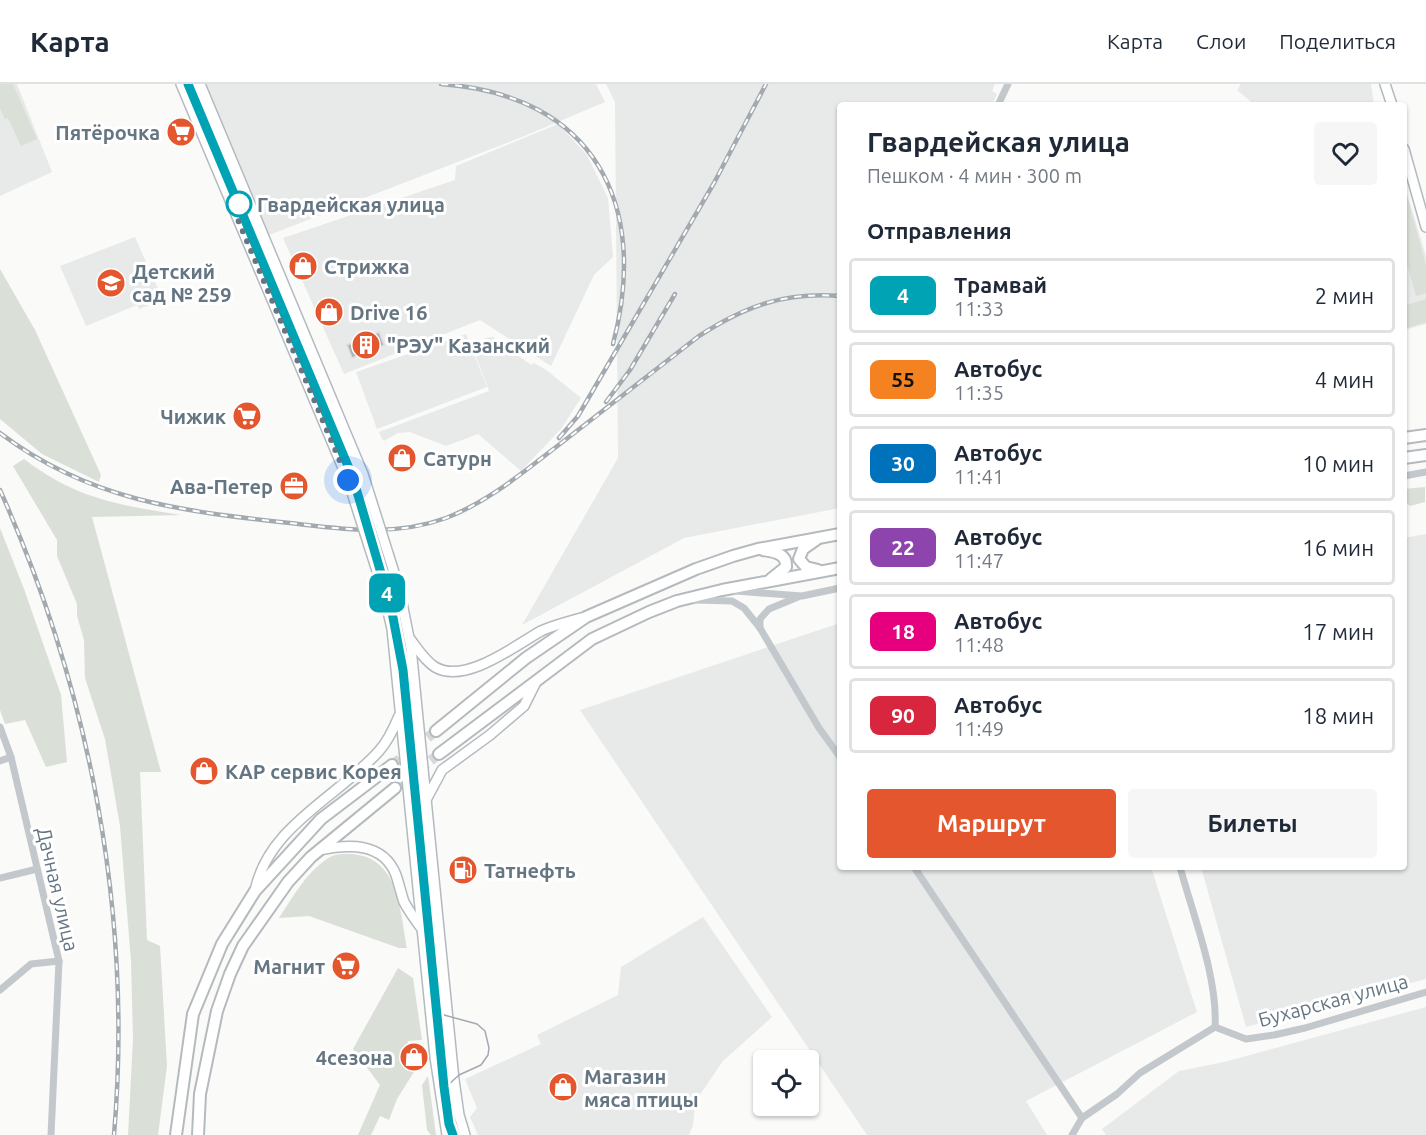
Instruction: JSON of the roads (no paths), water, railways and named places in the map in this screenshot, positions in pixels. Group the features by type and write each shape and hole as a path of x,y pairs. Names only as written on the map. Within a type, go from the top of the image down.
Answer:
{"main road":[{"path":"181,84 348,480 383,590 392,629 435,1057 447,1135"},
{"path":"200,84 268,242 363,474 399,588 408,637 455,1093 465,1135"},
{"path":"1385,84 1391,102"},
{"path":"1407,160 1426,226"},
{"path":"250,249 268,242"},
{"path":"1407,438 1426,435"},
{"path":"1407,458 1426,455"},
{"path":"408,637 435,667 454,671 468,669 505,654 558,624 586,617 696,569 758,549 837,534"},
{"path":"820,537 803,549 801,562 814,570 837,568"},
{"path":"758,549 777,552 784,557 787,563 778,575 763,584"},
{"path":"439,754 592,639 677,601 722,590 837,569"},
{"path":"436,731 526,658 586,617"},
{"path":"426,800 442,770 490,735 524,706 536,680"},
{"path":"255,891 264,865 277,845 314,807 379,752 392,733 400,713"},
{"path":"176,1135 193,1014 222,944 255,891 321,819 392,765"},
{"path":"198,1135 200,1094 217,1011 243,946 288,882 320,850 395,788"},
{"path":"320,850 354,846 378,852 389,861 396,874 405,903 423,931"}],"street":[{"path":"999,102 1008,84"},
{"path":"1407,475 1426,472"},
{"path":"760,628 760,619 769,609 802,596 837,589"},
{"path":"722,590 802,596"},
{"path":"677,601 732,601 744,608 760,628 819,728 837,753"},
{"name":"Дачная улица","path":"0,727 10,757 59,961 51,1135"},
{"path":"0,761 10,757"},
{"path":"0,878 38,869"},
{"path":"916,870 1082,1118"},
{"path":"1072,1135 1082,1118 1117,1094 1140,1073 1215,1028 1216,1008 1212,983 1181,870"},
{"path":"0,990 31,964 59,961"},
{"name":"Бухарская улица","path":"1215,1028 1246,1039 1274,1035 1426,992"}],"tunnel":[{"path":"392,765 436,731"},
{"path":"395,788 439,754"}],"tram line":[{"name":"4","path":"188,84 353,478 396,624 403,670 444,1087 449,1124 453,1135"},
{"path":"192,84 357,477 399,624 406,670 447,1086 457,1135"},
{"path":"440,1010 444,1015 477,1024 485,1031 489,1048 488,1055 481,1065 459,1075 447,1086"}],"railway":[{"path":"441,84 494,93 538,110 572,134 598,166 615,203 623,246 623,293 613,344"},
{"path":"559,438 578,416 714,183 766,84"},
{"path":"606,402 630,370 675,294"},
{"path":"0,433 34,456 68,474 138,499 211,513 329,527 368,530 407,528 446,518 506,485 699,336 716,326 766,303 801,296 837,296"},
{"path":"0,490 32,567 58,645 81,725 98,805 110,887 117,969 118,1052 114,1135"}],"place":[{"name":"Пятёрочка","path":"181,132"},
{"name":"Гвардейская улица","path":"239,204"},
{"name":"Стрижка","path":"303,266"},
{"name":"Детский сад № 259","path":"111,283"},
{"name":"Drive 16","path":"329,312"},
{"name":"\"РЭУ\" Казанский","path":"366,345"},
{"name":"Чижик","path":"247,416"},
{"name":"Сатурн","path":"402,458"},
{"name":"Ава-Петер","path":"294,486"},
{"name":"КАР сервис Корея","path":"204,771"},
{"name":"Татнефть","path":"463,870"},
{"name":"Магнит","path":"346,966"},
{"name":"4сезона","path":"414,1057"},
{"name":"Магазин мяса птицы","path":"563,1087"}]}
